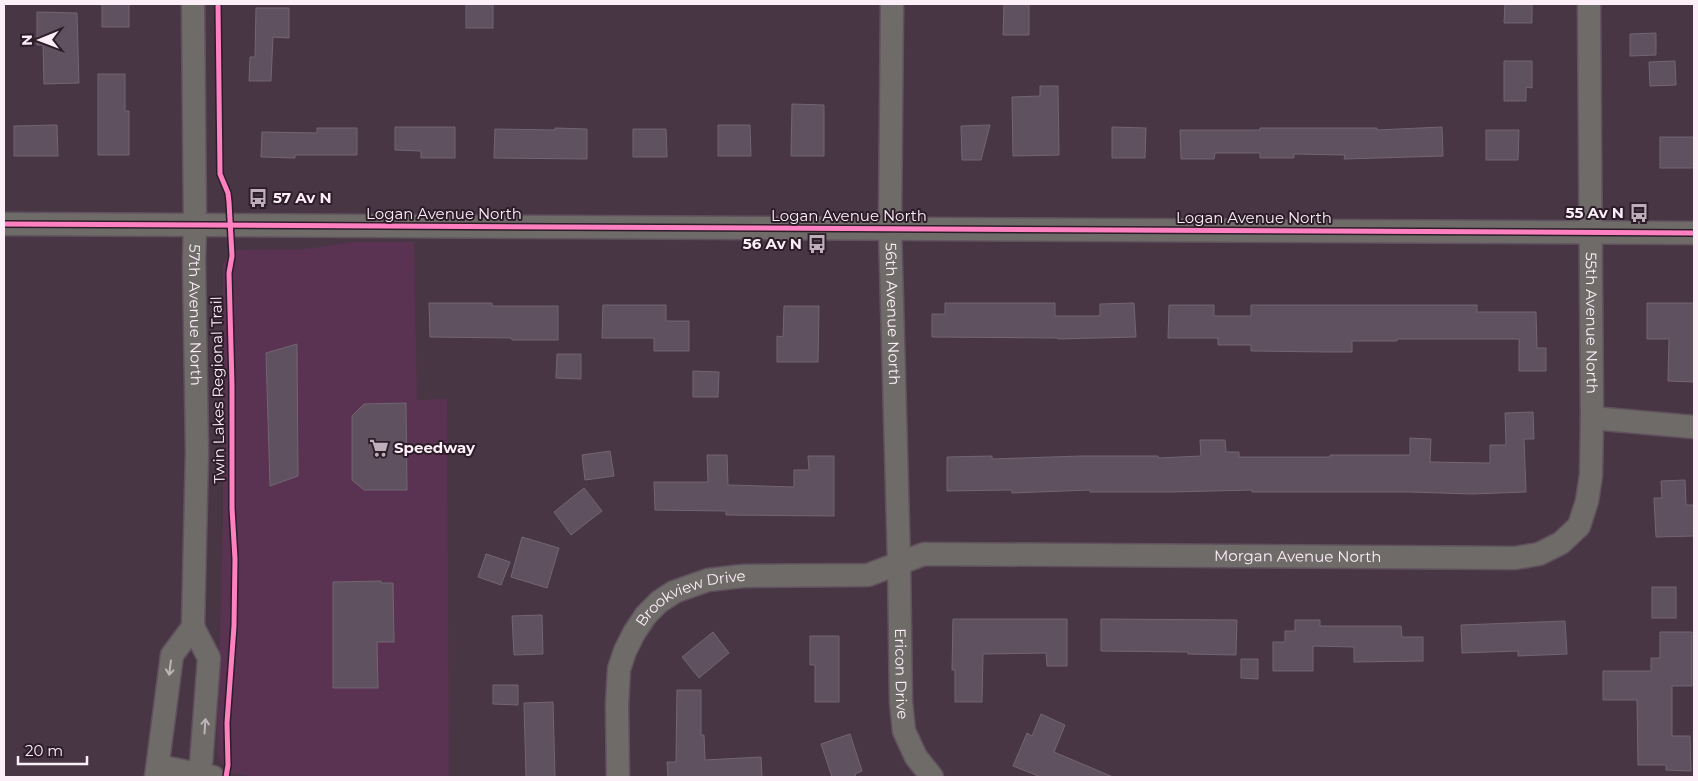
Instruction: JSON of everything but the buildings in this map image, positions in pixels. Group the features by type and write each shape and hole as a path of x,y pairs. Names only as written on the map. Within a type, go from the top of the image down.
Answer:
{"street":[{"name":"57th Avenue North","path":"193,4 196,226 194,261 198,451 193,627"},
{"name":"56th Avenue North","path":"892,4 890,228 899,563"},
{"name":"55th Avenue North","path":"1589,4 1592,418"},
{"name":"Logan Avenue North","path":"4,224 1694,233"},
{"path":"1592,418 1694,427"},
{"name":"Morgan Avenue North","path":"899,563 924,554 1515,558 1540,554 1561,543 1578,526 1586,501 1591,475 1592,418"},
{"name":"Brookview Drive","path":"618,777 616,705 619,669 634,633 659,602 674,592 708,580 742,576 868,575 899,563"},
{"name":"Ericon Drive","path":"899,563 901,702 904,731 916,758 932,777"},
{"path":"193,627 209,658 205,776 157,772 172,655 193,627"}],"shaded area":[{"path":"350,242 414,242 417,400 447,399 449,777 254,777 231,773 217,753 223,522 223,265 230,252 235,250 306,249"}],"cycle path":[{"name":"Twin Lakes Regional Trail","path":"218,4 220,174 228,193 232,256 229,273 232,385 232,508 235,559 234,626 227,723 228,765 226,777"},
{"path":"4,224 1694,233"}],"place":[{"name":"57 Av N","path":"258,198"},
{"name":"55 Av N","path":"1639,213"},
{"name":"56 Av N","path":"817,244"},
{"name":"Speedway","path":"379,448"}]}
